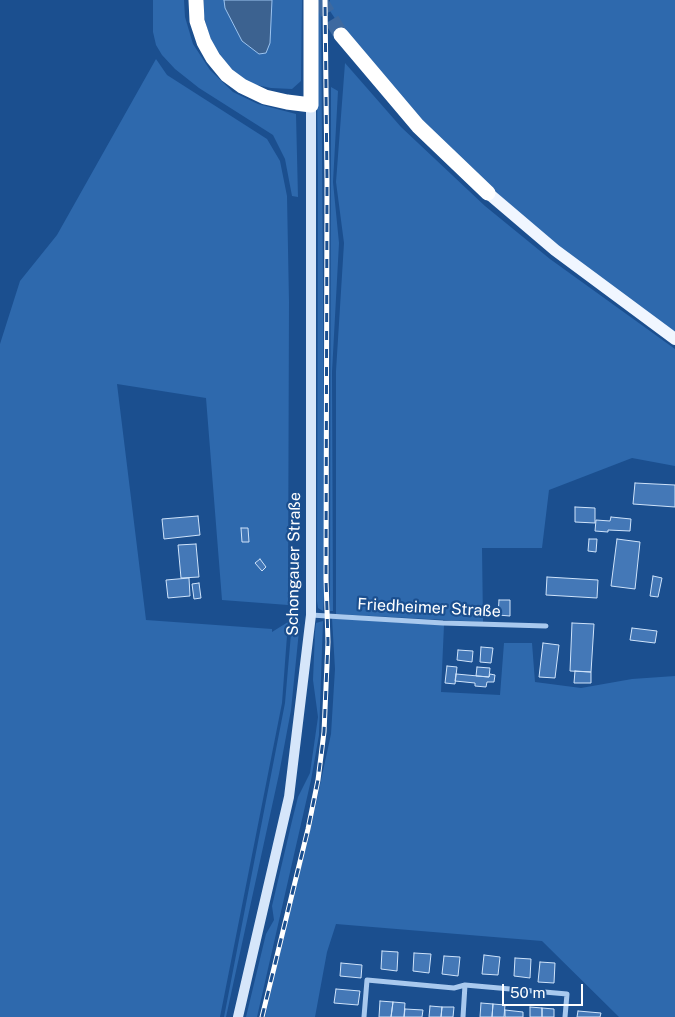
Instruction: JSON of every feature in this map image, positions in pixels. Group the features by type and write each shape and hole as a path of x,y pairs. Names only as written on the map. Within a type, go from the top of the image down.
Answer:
{"highway":[{"path":"196,0 197,21 204,42 213,58 227,75 242,86 265,97 287,102 311,104 310,0"},
{"path":"341,34 418,126 488,193"}],"main road":[{"name":"Schongauer Straße","path":"238,1017 289,797 310,615 311,104"},
{"path":"488,193 554,250 675,339"}],"street":[{"name":"Friedheimer Straße","path":"310,615 546,626"},
{"path":"364,1017 367,980 454,988 465,985 567,994 565,1017"},
{"path":"463,1017 465,985"}],"shaded area":[{"path":"153,0 184,0 185,17 193,44 210,70 233,92 258,104 296,114 298,197 292,196 285,159 273,135 199,88 175,69 162,55 156,45 153,32"},
{"path":"204,0 224,0 225,8 242,41 271,21 272,0 302,0 301,81 292,89 271,88 247,83 227,65 210,40 204,16"},
{"path":"224,0 272,0 270,43 266,53 259,54 242,41 225,8"},
{"path":"316,0 321,0 325,580 323,611 318,608 317,601 318,178"},
{"path":"330,0 675,0 675,334 557,248 412,115 354,47 330,11"},
{"path":"156,59 167,75 267,139 280,161 287,196 289,302 288,605 222,600 206,398 117,384 146,620 272,629 272,632 288,622 282,703 220,1017 0,1017 0,344 20,281 57,235"},
{"path":"345,63 401,127 485,206 550,259 675,349 675,466 632,458 549,490 542,548 482,548 483,622 336,614 336,371 344,243 336,182"},
{"path":"331,87 338,91 333,182 339,243 332,372 333,611 330,611"},
{"path":"332,618 444,625 441,692 500,695 504,643 532,643 535,682 581,688 632,679 675,676 675,1017 619,1017 542,941 336,924 327,952 315,1017 265,1017 309,836 331,734 335,669"},
{"path":"300,621 291,710 279,774 226,1017 224,1017 285,703 292,622"},
{"path":"323,621 319,735 311,780 257,1017 246,1017 266,934 274,920 272,906 298,797 310,773 318,717 313,680 315,632 316,623"}],"building":[{"path":"635,483 675,485 675,507 633,504"},
{"path":"575,507 595,508 595,523 575,522"},
{"path":"198,516 200,535 164,539 162,519"},
{"path":"611,517 631,519 630,531 595,531 596,520 610,521"},
{"path":"241,528 248,528 249,542 242,542"},
{"path":"589,539 597,539 596,552 588,551"},
{"path":"617,539 640,542 635,589 611,586"},
{"path":"196,544 199,577 181,578 178,545"},
{"path":"260,559 266,567 262,571 255,563"},
{"path":"653,576 662,578 658,597 650,596"},
{"path":"547,577 598,580 597,598 546,595"},
{"path":"189,578 190,596 168,598 166,580"},
{"path":"199,583 201,598 194,599 192,584"},
{"path":"499,600 510,600 510,616 498,615"},
{"path":"572,623 594,624 591,672 570,671"},
{"path":"632,628 657,631 655,643 630,640"},
{"path":"543,643 559,645 555,678 539,677"},
{"path":"481,647 493,648 491,663 480,662"},
{"path":"458,650 473,651 472,662 457,660"},
{"path":"447,666 457,667 455,684 445,683"},
{"path":"477,667 490,668 489,677 476,676"},
{"path":"575,671 591,672 591,683 574,683"},
{"path":"456,674 489,677 490,674 495,675 494,682 487,682 486,687 475,686 475,683 455,681"},
{"path":"382,951 398,952 397,971 381,969"},
{"path":"414,953 431,954 429,973 413,971"},
{"path":"484,955 500,957 498,975 482,974"},
{"path":"444,956 460,957 458,976 442,974"},
{"path":"515,958 531,959 530,978 514,976"},
{"path":"540,962 555,963 554,983 538,982"},
{"path":"341,963 362,965 361,978 340,976"},
{"path":"336,989 360,991 358,1005 334,1003"},
{"path":"380,1001 393,1002 391,1017 379,1017"},
{"path":"393,1002 405,1003 404,1017 391,1017"},
{"path":"481,1003 493,1004 492,1017 480,1017"},
{"path":"493,1004 505,1005 504,1017 492,1017"},
{"path":"430,1006 442,1007 441,1017 429,1017"},
{"path":"442,1007 454,1007 453,1017 441,1017"},
{"path":"530,1007 542,1008 542,1017 530,1017"},
{"path":"542,1008 554,1009 554,1017 542,1017"},
{"path":"405,1009 423,1010 422,1017 404,1017"},
{"path":"505,1010 523,1012 523,1017 505,1017"},
{"path":"578,1011 601,1013 600,1017 577,1017"}],"tunnel":[{"path":"320,0 341,35"}],"railway":[{"path":"262,1017 308,829 318,780 324,732 328,642 326,579 327,181 325,0"}]}
